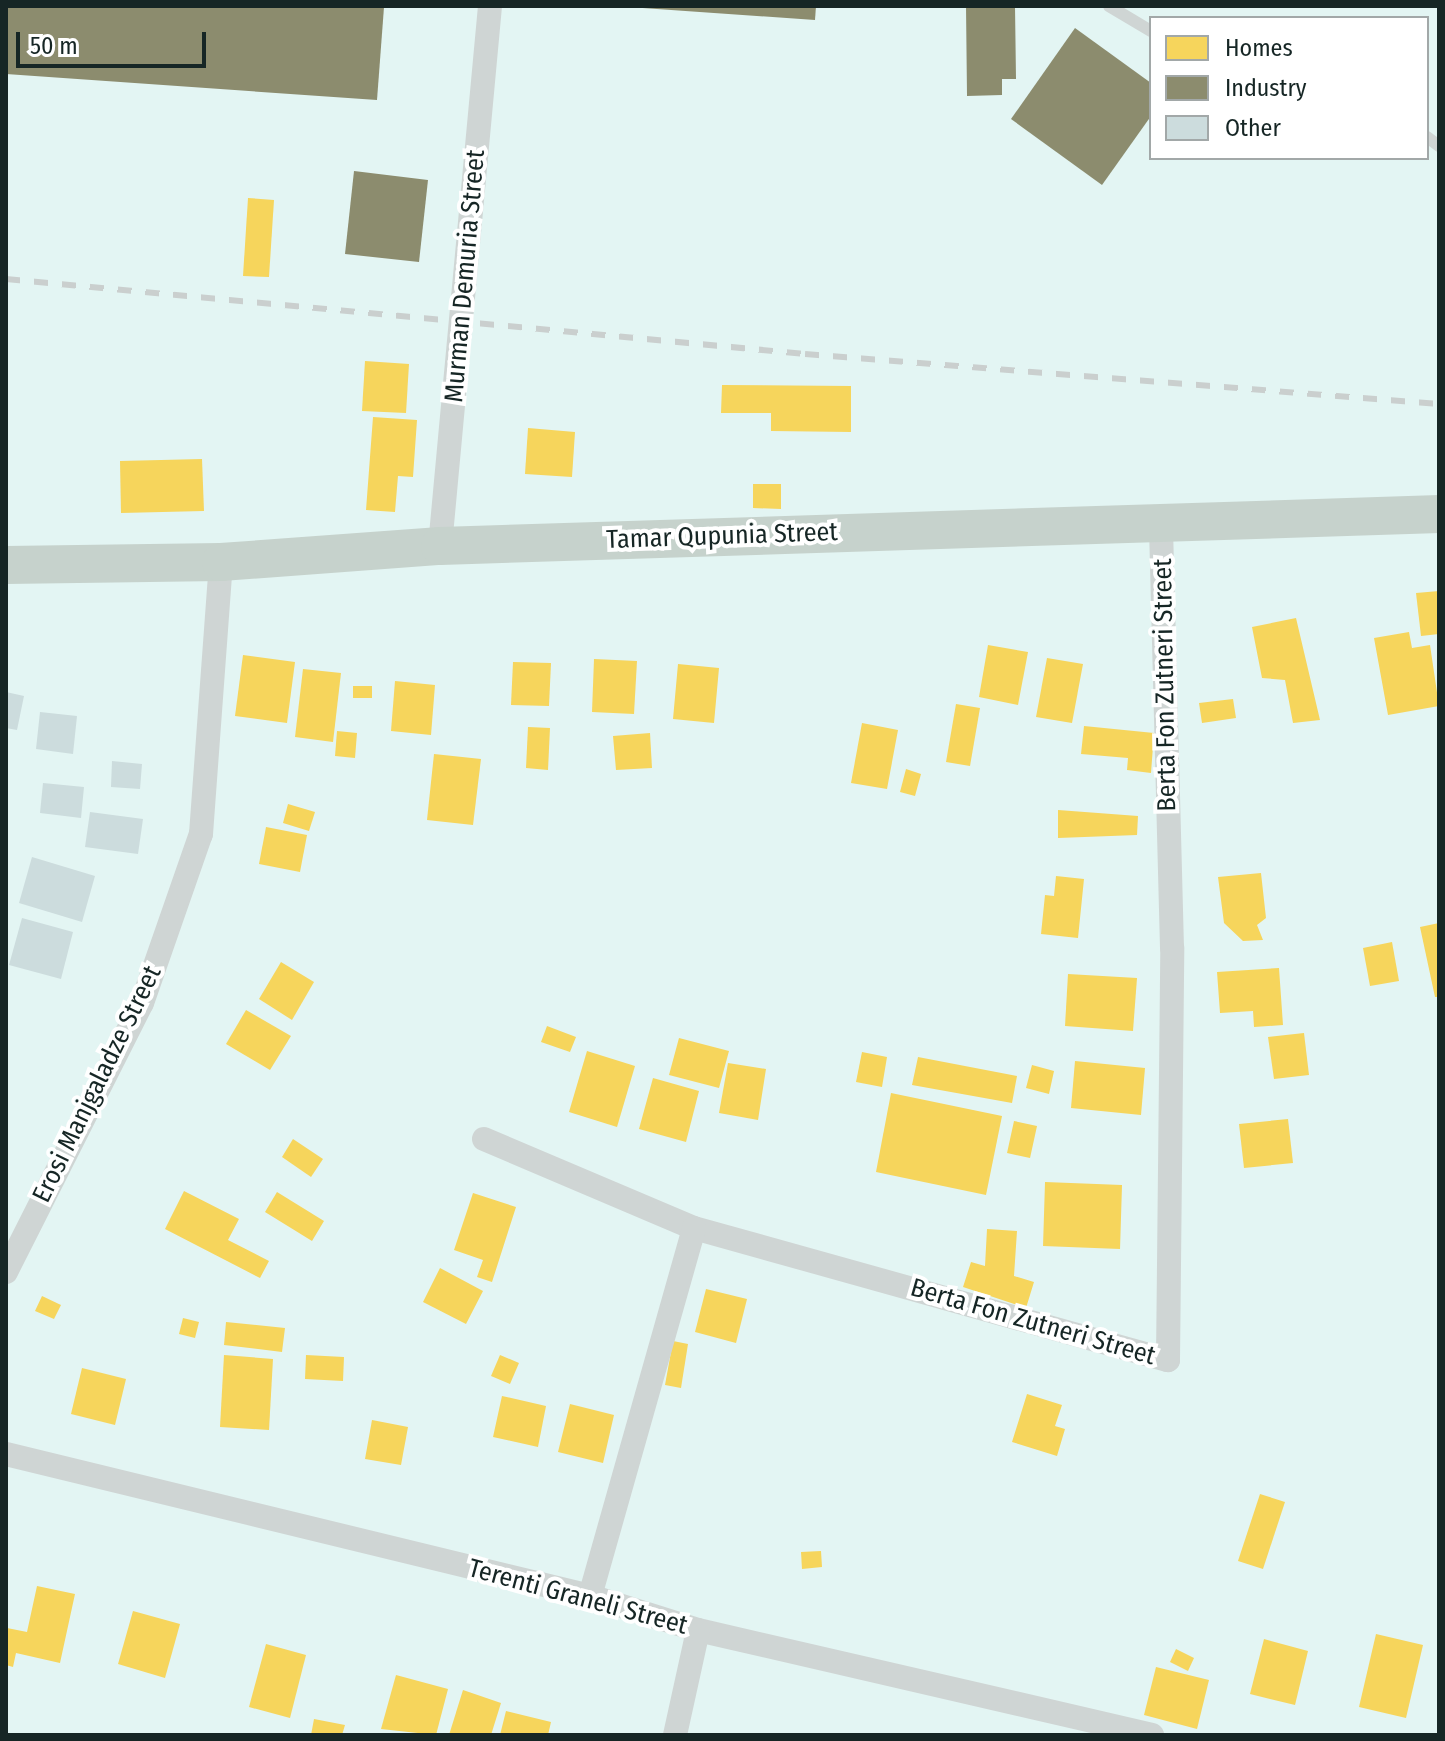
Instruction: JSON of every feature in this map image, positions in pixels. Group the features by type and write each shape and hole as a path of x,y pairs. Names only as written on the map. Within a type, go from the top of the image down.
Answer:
{"main road":[{"name":"Tamar Qupunia Street","path":"6,565 221,562 440,546 1161,526 1439,514"}],"street":[{"name":"Murman Demuria Street","path":"440,546 490,6"},
{"name":"Berta Fon Zutneri Street","path":"694,1228 1168,1360 1172,948 1161,526"},
{"name":"Erosi Manjgaladze Street","path":"6,1272 142,1003 201,834 221,562"},
{"path":"484,1139 694,1228 590,1596"},
{"name":"Terenti Graneli Street","path":"6,1454 590,1596 698,1630 1152,1735"},
{"path":"675,1735 698,1630"}],"lane":[{"path":"1109,6 1149,30"}],"building: Homes":[{"path":"248,198 274,200 269,277 243,276"},
{"path":"365,361 409,364 406,413 362,411"},
{"path":"722,385 851,386 851,432 771,431 771,413 721,413"},
{"path":"373,417 417,420 413,477 398,476 395,512 366,510"},
{"path":"528,428 575,432 572,477 525,474"},
{"path":"202,459 204,511 121,513 120,461"},
{"path":"753,484 781,484 781,509 753,508"},
{"path":"1439,591 1439,634 1421,636 1416,593"},
{"path":"1296,618 1320,720 1293,723 1285,680 1262,678 1252,627"},
{"path":"1409,632 1412,648 1430,645 1439,706 1388,715 1374,638"},
{"path":"988,645 1028,652 1018,705 979,697"},
{"path":"243,655 295,662 287,723 235,716"},
{"path":"1047,658 1083,664 1072,723 1036,717"},
{"path":"594,659 637,661 634,714 592,712"},
{"path":"513,662 551,663 549,706 511,705"},
{"path":"678,664 719,668 714,723 673,719"},
{"path":"303,669 341,673 333,742 295,737"},
{"path":"395,681 435,685 431,735 391,731"},
{"path":"353,686 372,686 372,698 353,698"},
{"path":"1233,699 1236,718 1202,723 1199,703"},
{"path":"956,704 980,708 970,766 946,762"},
{"path":"862,723 898,730 887,789 851,783"},
{"path":"1084,726 1154,733 1151,773 1127,770 1128,758 1081,754"},
{"path":"528,727 550,728 548,770 526,768"},
{"path":"337,731 357,733 355,758 335,756"},
{"path":"650,733 652,768 616,770 613,736"},
{"path":"434,754 481,759 473,825 427,820"},
{"path":"906,769 921,774 915,796 900,792"},
{"path":"288,804 315,812 309,831 283,823"},
{"path":"1058,810 1138,816 1137,835 1058,838"},
{"path":"266,827 307,835 300,872 259,864"},
{"path":"1261,873 1266,918 1257,925 1263,940 1243,941 1224,923 1218,877"},
{"path":"1056,876 1084,879 1078,938 1041,934 1045,895 1054,896"},
{"path":"1439,923 1439,997 1435,997 1420,927"},
{"path":"1392,942 1399,981 1370,986 1363,948"},
{"path":"281,962 314,982 292,1020 259,999"},
{"path":"1279,968 1283,1025 1254,1027 1253,1011 1220,1013 1217,972"},
{"path":"1068,974 1137,978 1133,1031 1065,1026"},
{"path":"246,1010 291,1036 270,1070 226,1044"},
{"path":"547,1026 576,1037 570,1052 541,1042"},
{"path":"1304,1033 1309,1075 1274,1079 1268,1037"},
{"path":"679,1038 729,1051 719,1088 669,1075"},
{"path":"587,1051 635,1066 617,1127 569,1112"},
{"path":"862,1052 887,1057 882,1087 856,1082"},
{"path":"918,1057 1017,1076 1012,1103 912,1085"},
{"path":"1075,1061 1145,1068 1141,1115 1071,1108"},
{"path":"728,1063 766,1069 758,1120 719,1113"},
{"path":"1032,1065 1054,1071 1049,1094 1026,1088"},
{"path":"653,1078 699,1091 686,1142 639,1129"},
{"path":"891,1093 1002,1116 986,1195 876,1172"},
{"path":"1288,1119 1293,1163 1244,1168 1239,1124"},
{"path":"1014,1121 1037,1126 1030,1158 1007,1153"},
{"path":"293,1139 323,1159 311,1177 282,1157"},
{"path":"1045,1182 1122,1185 1120,1249 1043,1246"},
{"path":"184,1191 239,1219 228,1240 269,1261 260,1278 165,1229"},
{"path":"277,1192 324,1221 312,1241 265,1212"},
{"path":"473,1193 516,1207 492,1282 477,1277 483,1260 454,1250"},
{"path":"987,1229 1017,1231 1014,1276 1034,1282 1026,1308 963,1287 971,1262 985,1266"},
{"path":"440,1268 483,1291 466,1324 423,1302"},
{"path":"706,1289 747,1299 736,1343 695,1332"},
{"path":"42,1296 61,1305 54,1319 35,1311"},
{"path":"183,1318 199,1322 195,1338 179,1334"},
{"path":"226,1322 285,1328 282,1352 224,1345"},
{"path":"673,1341 688,1344 681,1388 665,1385"},
{"path":"224,1355 273,1359 269,1430 220,1427"},
{"path":"306,1355 344,1357 343,1381 305,1379"},
{"path":"500,1355 519,1363 510,1384 491,1376"},
{"path":"82,1368 126,1379 115,1425 71,1414"},
{"path":"1027,1394 1062,1405 1055,1426 1065,1429 1057,1456 1012,1442"},
{"path":"502,1396 546,1406 538,1447 493,1437"},
{"path":"570,1404 614,1415 603,1463 558,1452"},
{"path":"372,1420 408,1427 401,1465 365,1459"},
{"path":"1260,1494 1285,1502 1263,1569 1238,1561"},
{"path":"821,1551 822,1567 802,1569 801,1552"},
{"path":"37,1586 75,1594 60,1663 16,1653 13,1667 6,1665 7,1628 27,1632"},
{"path":"133,1611 180,1624 165,1678 118,1664"},
{"path":"1376,1634 1423,1645 1406,1718 1359,1707"},
{"path":"1264,1639 1308,1651 1295,1705 1250,1694"},
{"path":"266,1644 306,1655 290,1718 249,1707"},
{"path":"1176,1649 1194,1658 1188,1671 1170,1662"},
{"path":"1156,1667 1209,1680 1197,1729 1144,1715"},
{"path":"396,1675 448,1689 436,1735 381,1729"},
{"path":"463,1690 501,1703 491,1735 449,1735"},
{"path":"506,1711 551,1722 548,1735 500,1735"},
{"path":"314,1719 345,1725 342,1735 311,1735"}],"building: Industry":[{"path":"6,6 384,7 377,100 6,74"},
{"path":"614,6 816,6 815,20"},
{"path":"966,6 1015,6 1016,79 1002,79 1002,95 967,96"},
{"path":"1075,28 1149,82 1149,119 1102,185 1011,119"},
{"path":"354,171 428,180 419,262 345,254"}],"building: Other":[{"path":"6,692 24,696 17,730 6,728"},
{"path":"40,712 77,716 73,754 36,749"},
{"path":"112,761 142,764 140,789 111,787"},
{"path":"43,783 84,787 81,818 40,813"},
{"path":"90,812 143,819 138,854 85,847"},
{"path":"32,857 95,876 82,922 19,903"},
{"path":"22,918 73,932 61,979 9,965"}],"railway":[{"path":"6,279 805,354 1439,404"}]}
